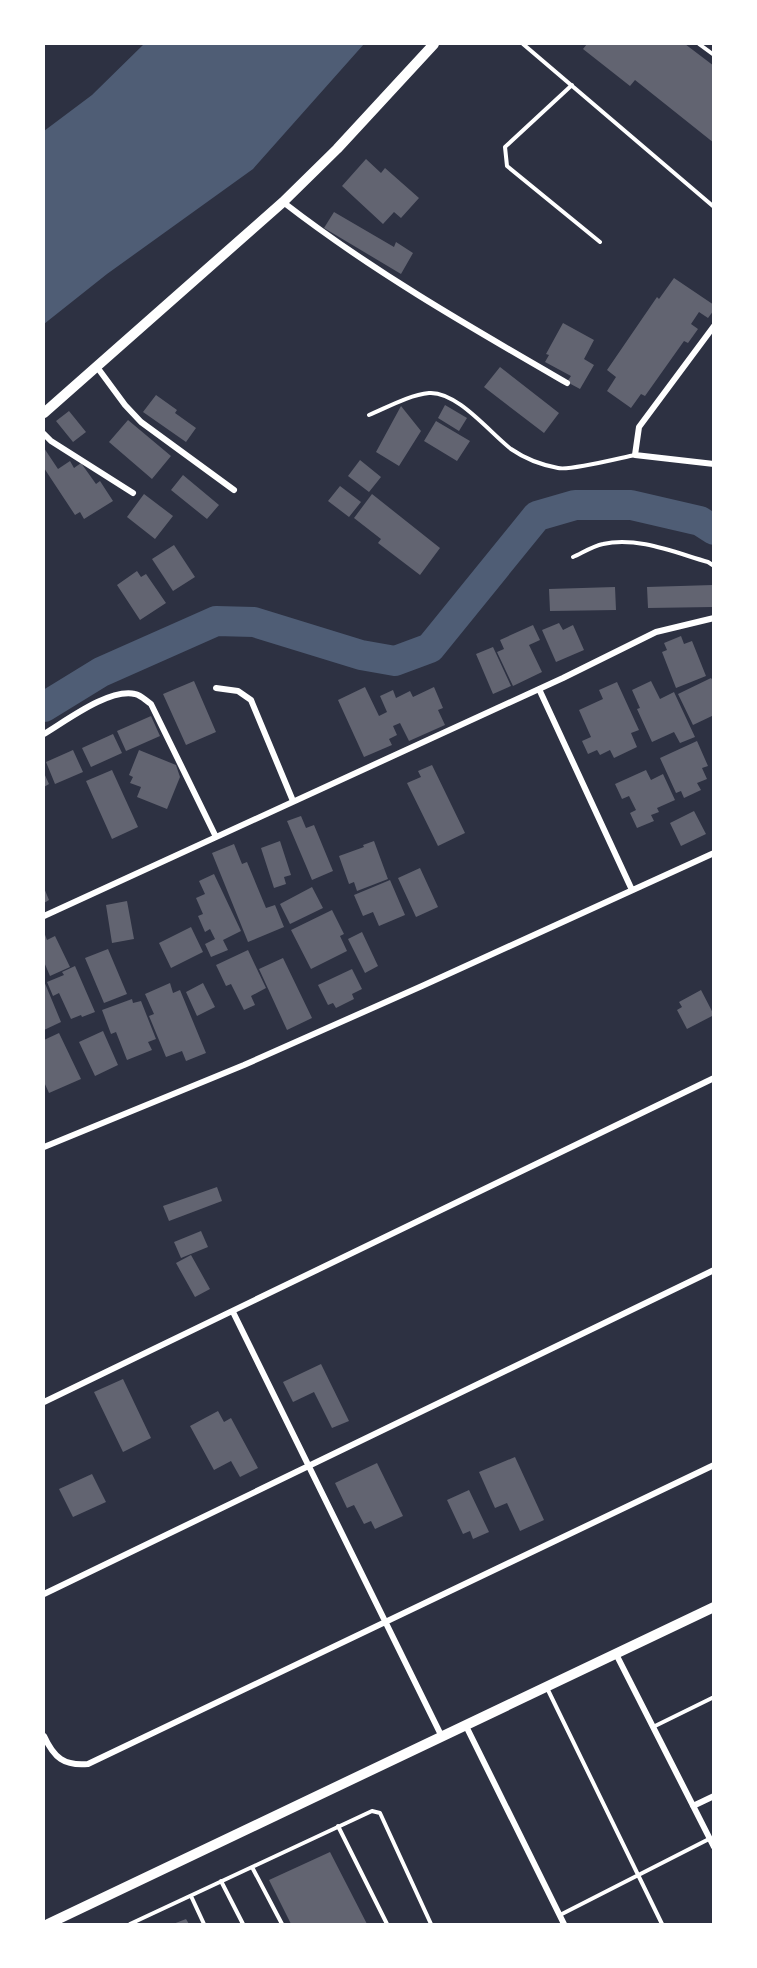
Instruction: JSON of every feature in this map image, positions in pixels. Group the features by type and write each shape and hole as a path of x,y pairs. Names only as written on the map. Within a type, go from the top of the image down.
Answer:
{"street":[{"path":"44,413 283,202 337,149 434,44"},
{"path":"283,202 318,230 434,306 567,383"},
{"path":"714,326 639,427 635,455 714,465"},
{"path":"97,367 125,405 141,422 234,490"},
{"path":"44,434 51,441 133,493"},
{"path":"44,916 539,689 656,632 714,618"},
{"path":"216,688 238,691 251,700 293,801"},
{"path":"539,689 632,890"},
{"path":"44,734 120,693 137,694 151,704 216,837"},
{"path":"44,1147 244,1065 714,852"},
{"path":"44,1402 714,1078"},
{"path":"44,1594 714,1270"},
{"path":"233,1312 442,1737"},
{"path":"44,1736 49,1749 60,1759 73,1765 88,1764 714,1465"},
{"path":"48,1924 714,1607"},
{"path":"616,1654 714,1847"},
{"path":"466,1726 564,1924"},
{"path":"693,1806 714,1796"}],"lane":[{"path":"523,44 714,207"},
{"path":"699,44 714,55"},
{"path":"572,85 505,147 507,166 600,242"},
{"path":"369,415 416,396 430,393 445,394 512,449 530,459 560,469 635,455"},
{"path":"573,557 602,544 624,542 653,546 708,562 714,566"},
{"path":"546,1687 662,1924"},
{"path":"653,1727 714,1697"},
{"path":"130,1924 372,1811 380,1813 431,1924"},
{"path":"338,1826 387,1924"},
{"path":"560,1915 709,1839"},
{"path":"252,1867 282,1924"},
{"path":"222,1881 243,1924"},
{"path":"191,1896 204,1924"}],"water":[{"path":"144,44 364,44 253,169 107,274 44,324 44,131 92,95"}],"building":[{"path":"587,44 685,44 714,66 714,143 635,80 630,86 583,49"},
{"path":"366,159 381,173 385,168 419,198 401,218 394,212 383,224 342,186"},
{"path":"334,212 394,247 396,242 413,253 401,274 324,228"},
{"path":"674,278 714,305 714,310 708,318 699,312 691,324 698,329 688,343 684,341 645,396 641,394 631,408 607,391 616,377 607,370 657,297 659,299"},
{"path":"563,323 594,340 584,359 594,365 580,389 567,382 571,376 545,362 549,355 546,354"},
{"path":"500,367 559,413 544,433 484,387"},
{"path":"156,395 196,428 186,442 143,412"},
{"path":"445,405 467,418 459,431 438,418"},
{"path":"401,406 421,431 399,466 376,452"},
{"path":"69,411 86,432 73,442 56,421"},
{"path":"128,420 171,456 152,479 109,442"},
{"path":"436,421 470,441 457,461 424,441"},
{"path":"44,448 58,469 70,461 74,468 81,463 96,484 100,481 113,501 84,519 80,512 75,515 44,468"},
{"path":"360,460 381,477 369,492 348,476"},
{"path":"183,475 219,505 207,519 171,490"},
{"path":"340,486 361,502 349,517 328,501"},
{"path":"144,494 173,516 155,539 127,517"},
{"path":"372,494 440,548 420,575 378,543 381,539 354,518"},
{"path":"174,545 195,577 173,591 152,559"},
{"path":"137,571 141,577 146,574 166,603 140,620 117,585"},
{"path":"713,585 713,607 648,608 647,587"},
{"path":"615,587 616,610 550,611 549,589"},
{"path":"559,623 563,630 573,625 584,650 556,662 542,630"},
{"path":"533,625 540,640 529,645 542,672 513,686 497,652 504,649 500,640"},
{"path":"681,636 684,644 692,641 706,676 676,688 662,652 667,650 664,643"},
{"path":"493,647 511,686 493,694 476,654"},
{"path":"711,678 714,682 714,715 693,725 678,694"},
{"path":"194,681 216,732 186,745 163,694"},
{"path":"651,681 660,699 674,692 695,737 680,743 674,732 652,742 637,709 640,708 632,690"},
{"path":"617,682 639,730 631,733 637,747 614,758 610,750 600,755 597,750 588,754 582,741 591,737 579,710 603,699 599,690"},
{"path":"365,687 379,716 387,712 380,696 393,690 396,698 410,691 413,697 434,687 443,708 438,710 445,725 409,741 400,723 393,726 397,735 389,739 392,745 364,757 338,700"},
{"path":"151,716 160,736 126,751 117,731"},
{"path":"113,734 122,753 91,767 82,748"},
{"path":"697,741 708,766 702,768 707,779 697,783 701,790 684,798 681,791 676,793 660,758"},
{"path":"73,750 83,772 55,784 46,762"},
{"path":"139,750 176,765 180,777 167,809 137,797 141,787 130,783 133,777 129,775"},
{"path":"432,765 465,833 438,846 407,783 421,777 418,771"},
{"path":"112,770 138,827 112,839 86,781"},
{"path":"646,770 651,780 663,774 675,800 657,808 659,812 651,815 654,821 637,828 630,813 636,810 629,796 622,799 615,784"},
{"path":"44,773 49,784 44,787"},
{"path":"694,811 706,834 681,846 670,823"},
{"path":"301,816 306,828 314,825 333,871 312,880 287,821"},
{"path":"280,841 291,875 284,877 286,884 274,888 261,848"},
{"path":"374,841 388,879 357,891 354,882 349,884 339,856"},
{"path":"234,844 242,864 247,862 266,908 275,905 284,927 248,942 212,853"},
{"path":"420,868 438,907 416,917 398,878"},
{"path":"214,874 241,931 223,940 228,950 211,957 205,944 215,939 210,929 205,932 198,916 203,914 196,898 205,894 199,881"},
{"path":"390,880 405,915 379,926 373,912 363,916 354,895"},
{"path":"312,887 323,908 290,924 280,904"},
{"path":"44,888 49,900 44,903"},
{"path":"127,901 134,939 112,943 106,905"},
{"path":"332,910 344,934 340,936 347,951 311,969 291,930"},
{"path":"191,927 203,952 171,968 159,943"},
{"path":"44,932 47,940 55,936 70,967 50,976 44,962"},
{"path":"362,932 378,966 365,973 348,939"},
{"path":"108,949 127,994 104,1003 85,958"},
{"path":"248,950 266,988 251,996 255,1005 244,1010 231,984 226,986 216,965"},
{"path":"283,958 312,1018 287,1030 259,969"},
{"path":"75,966 95,1012 71,1019 59,993 53,996 47,982 64,975 62,972"},
{"path":"352,969 362,989 352,994 354,999 336,1008 333,1003 328,1005 318,985"},
{"path":"44,981 61,1022 44,1030"},
{"path":"170,983 173,993 180,990 206,1053 186,1061 182,1051 166,1057 149,1016 154,1014 145,994"},
{"path":"203,983 215,1007 197,1016 186,992"},
{"path":"701,990 714,1015 687,1029 677,1010 682,1007 679,1002"},
{"path":"132,999 133,1003 141,1001 156,1039 148,1042 152,1050 127,1060 116,1032 111,1034 102,1010"},
{"path":"103,1031 118,1065 95,1076 79,1042"},
{"path":"59,1033 81,1079 49,1093 44,1082 44,1040"},
{"path":"217,1187 222,1201 169,1221 163,1206"},
{"path":"201,1231 208,1247 181,1258 174,1242"},
{"path":"191,1255 210,1289 195,1297 176,1263"},
{"path":"321,1364 349,1421 332,1428 314,1392 293,1402 283,1382"},
{"path":"123,1379 151,1438 123,1452 94,1392"},
{"path":"218,1411 224,1422 231,1418 258,1468 240,1477 231,1461 214,1470 190,1426"},
{"path":"515,1457 544,1520 520,1531 507,1503 495,1508 479,1472"},
{"path":"377,1463 403,1516 375,1529 371,1521 364,1524 354,1505 347,1508 335,1483"},
{"path":"92,1474 106,1502 73,1517 59,1489"},
{"path":"469,1490 489,1532 473,1539 470,1531 463,1534 447,1500"},
{"path":"330,1852 367,1924 291,1924 269,1880"},
{"path":"186,1919 189,1924 173,1924"}],"waterway":[{"path":"44,707 101,672 216,621 254,622 361,655 395,661 430,648 537,516 575,505 631,505 700,521 714,530"}]}
